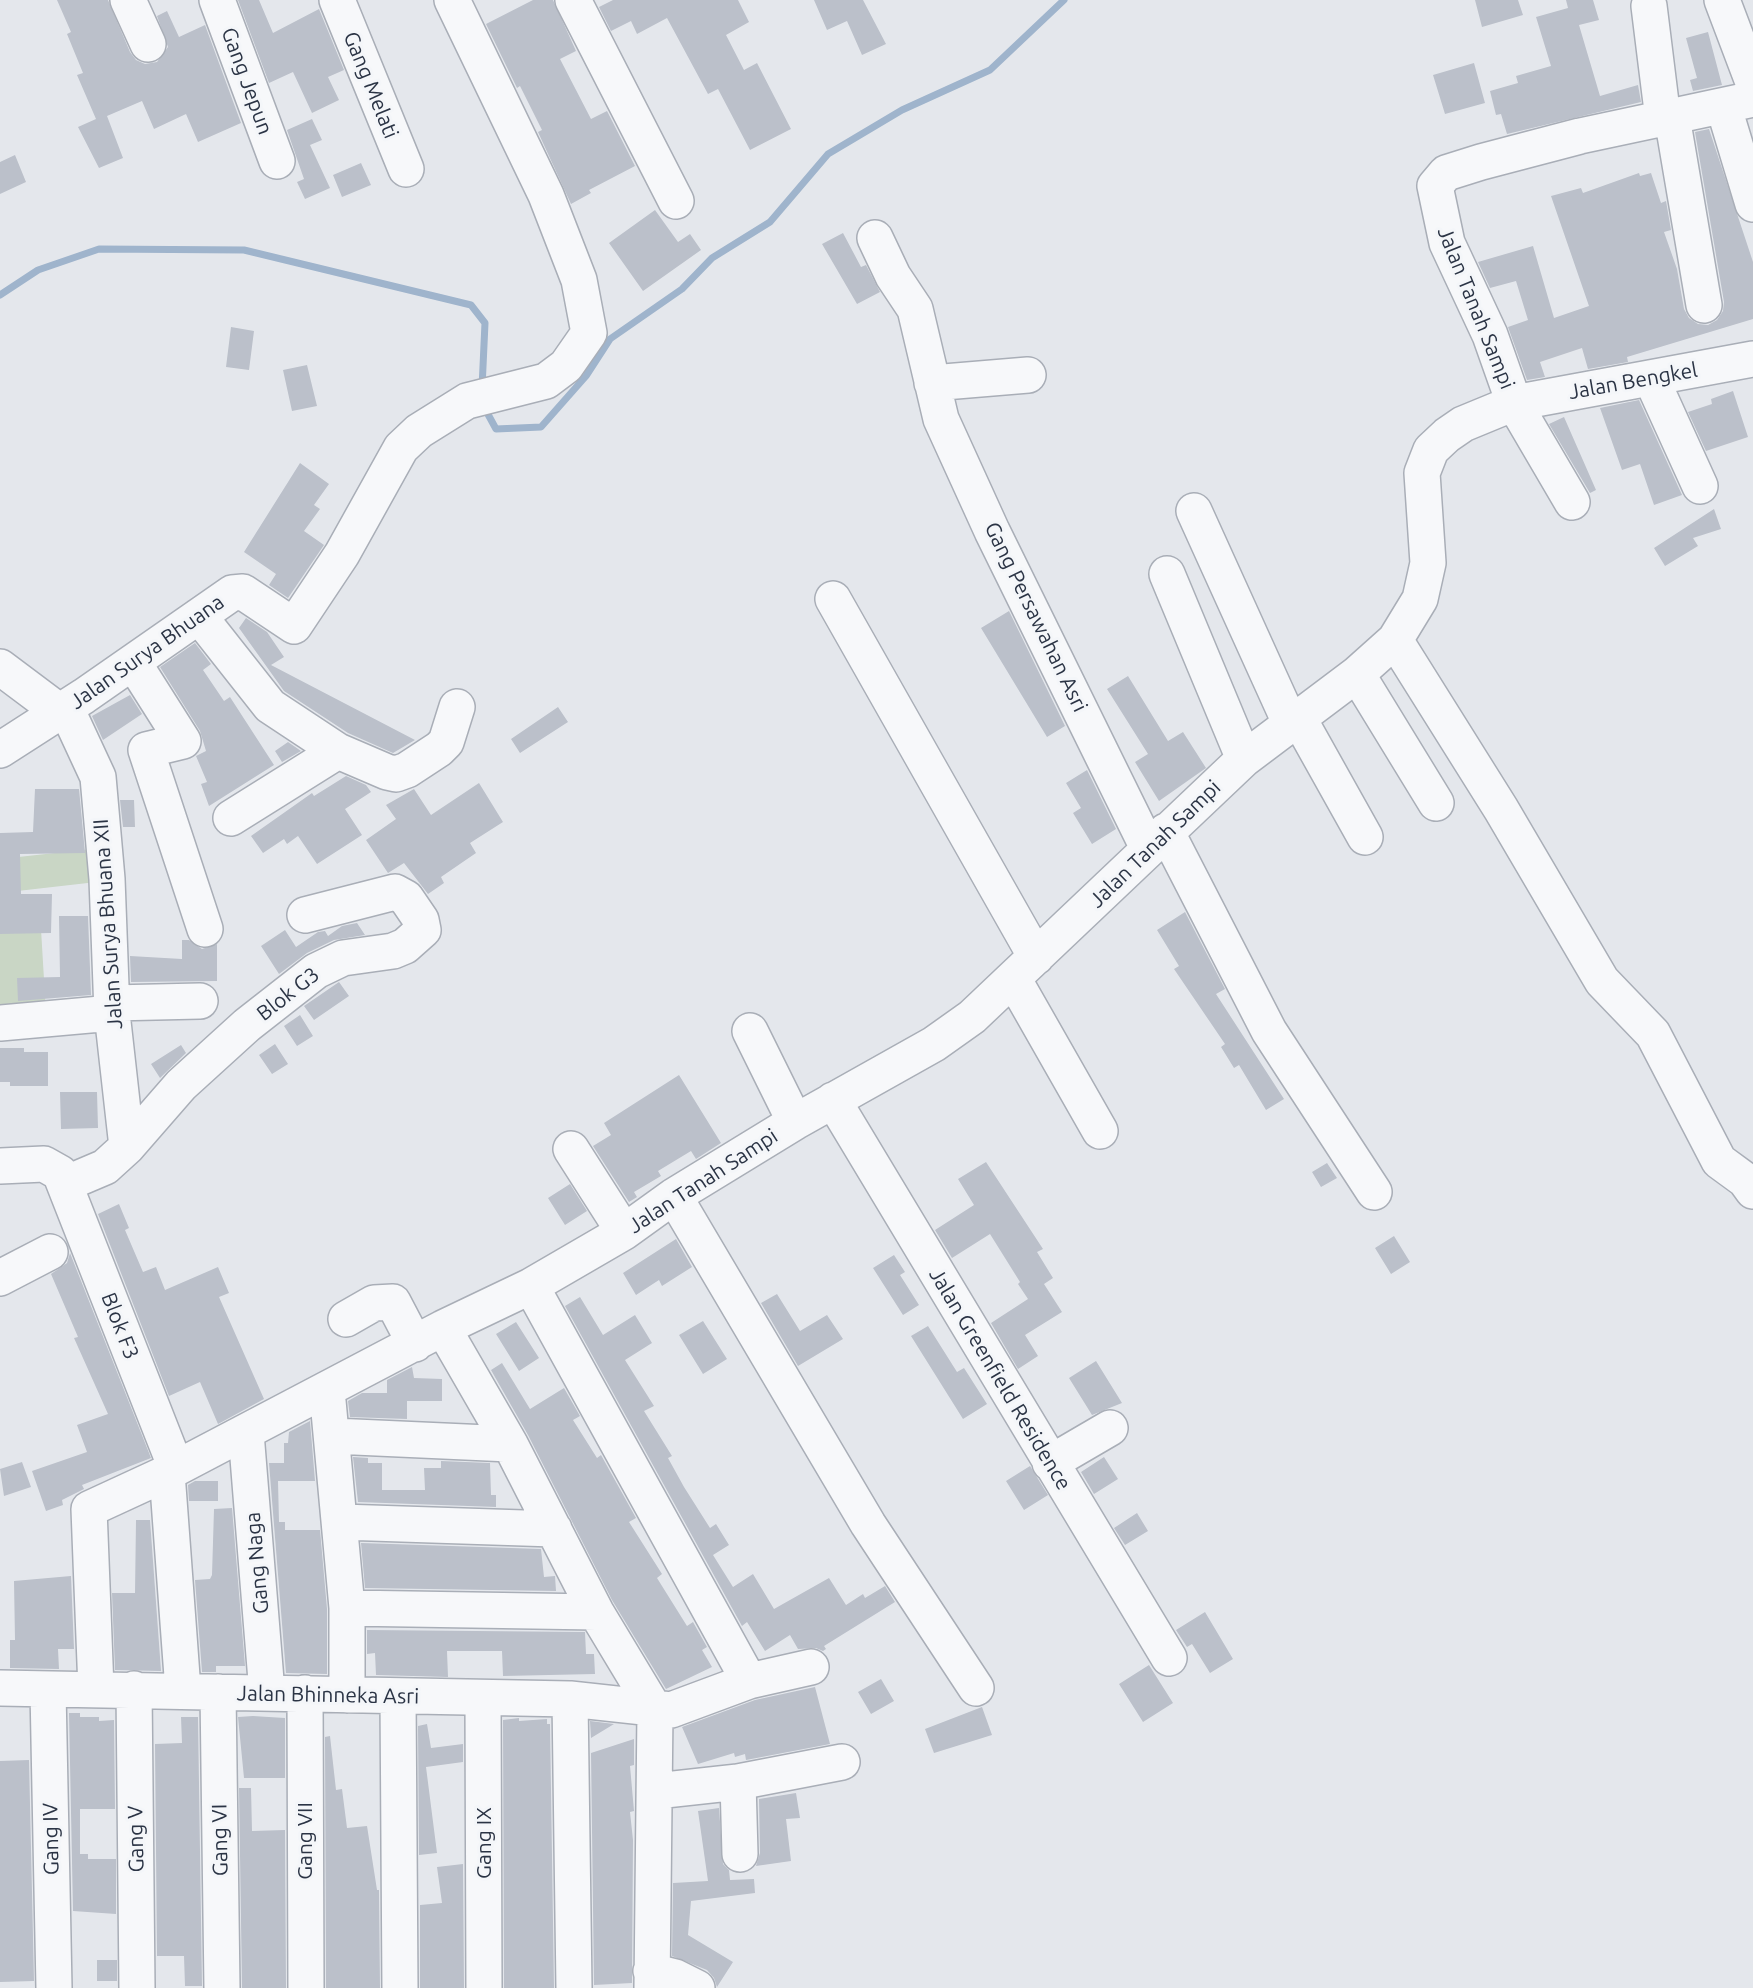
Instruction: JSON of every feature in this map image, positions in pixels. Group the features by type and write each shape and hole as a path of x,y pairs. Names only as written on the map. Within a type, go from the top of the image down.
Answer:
{"street":[{"path":"128,0 148,44"},
{"name":"Gang Jepun","path":"217,0 277,162"},
{"name":"Gang Melati","path":"337,0 406,169"},
{"name":"Jalan Surya Bhuana","path":"0,750 239,591 294,626 342,554 401,448 419,431 467,401 546,381 566,366 589,333 579,280 546,195 452,0"},
{"path":"573,0 676,201"},
{"path":"1722,0 1753,82"},
{"path":"1649,6 1704,305"},
{"path":"1738,103 1753,204"},
{"name":"Jalan Tanah Sampi","path":"96,1689 88,1512 531,1286 624,1232 674,1196 795,1122 934,1044 972,1017 1026,969 1244,759 1357,674 1395,640 1420,599 1428,563 1422,472 1431,450 1464,424 1514,403 1490,335 1447,243 1436,198 1438,180 1446,173 1481,162 1738,103"},
{"name":"Gang Persawahan Asri","path":"875,238 902,292 915,309 941,419 992,531 1157,840 1269,1031 1374,1192"},
{"name":"Jalan Bengkel","path":"1514,403 1753,359"},
{"path":"932,383 1028,376"},
{"path":"1651,377 1700,486"},
{"path":"1514,403 1572,502"},
{"path":"1194,510 1295,722 1365,837"},
{"path":"1167,574 1244,759"},
{"path":"833,599 1026,969 1100,1131"},
{"path":"199,616 270,706 338,751 387,772 396,774 407,770 446,742 457,707"},
{"path":"1395,640 1501,809 1602,981 1653,1034 1719,1161 1745,1180 1753,1191"},
{"path":"133,662 183,741 146,750 205,929"},
{"path":"0,667 63,710"},
{"path":"1357,674 1436,803"},
{"name":"Jalan Surya Bhuana XII","path":"63,710 98,777 107,879 112,1008 127,1147"},
{"path":"231,818 338,751"},
{"name":"Blok G3","path":"65,1184 106,1167 181,1085 247,1025 316,971 343,958 393,951 405,946 423,930 421,920 406,898 395,892 305,915"},
{"path":"0,1023 112,1008 200,1001"},
{"path":"750,1031 795,1122"},
{"name":"Jalan Greenfield Residence","path":"833,1100 1169,1658"},
{"path":"571,1149 624,1232"},
{"path":"0,1166 50,1165 60,1173 65,1184"},
{"name":"Blok F3","path":"65,1184 172,1471 183,1690"},
{"path":"674,1196 868,1524 976,1688"},
{"path":"0,1278 50,1252"},
{"path":"531,1286 750,1681"},
{"path":"346,1319 374,1303 393,1302 429,1336 510,1444 596,1612 655,1710 656,1791 651,1980 675,1977 697,1988"},
{"path":"327,1390 347,1608 347,1695"},
{"path":"1050,1462 1110,1428"},
{"name":"Gang Naga","path":"246,1433 267,1693"},
{"path":"333,1436 510,1444"},
{"path":"341,1522 554,1529"},
{"path":"347,1608 596,1612"},
{"name":"Jalan Bhinneka Asri","path":"0,1688 570,1699 671,1710 750,1681 811,1667"},
{"name":"Gang V","path":"134,1689 137,1988"},
{"name":"Gang IV","path":"48,1690 54,1988"},
{"name":"Gang VI","path":"218,1692 222,1988"},
{"name":"Gang VII","path":"304,1693 306,1988"},
{"path":"398,1697 400,1988"},
{"name":"Gang IX","path":"483,1698 484,1988"},
{"path":"570,1699 573,1988"},
{"path":"656,1791 738,1782 842,1762"},
{"path":"738,1782 740,1854"}],"green space":[{"path":"110,847 114,880 0,893 0,859"},
{"path":"41,929 46,1013 0,1012 0,931"}],"building":[{"path":"57,0 108,0 130,52 136,60 145,64 157,62 168,47 157,16 167,11 179,37 205,25 241,123 198,142 186,114 154,129 142,101 107,116 123,158 99,168 78,127 96,119 77,75 83,73 67,34 71,32"},
{"path":"238,0 259,0 273,33 319,9 344,70 328,77 339,100 312,113 293,72 269,83"},
{"path":"533,0 553,0 576,51 560,59 591,119 607,111 635,166 589,190 591,193 571,204 538,132 542,130 520,86 517,88 486,24"},
{"path":"613,0 738,0 749,22 726,35 744,70 757,63 791,129 750,150 718,89 708,94 667,18 637,34 631,21 611,31 599,7"},
{"path":"814,0 863,0 886,44 862,55 847,21 827,30"},
{"path":"1475,0 1518,0 1523,15 1482,27"},
{"path":"1566,0 1593,0 1599,20 1579,25 1600,96 1638,85 1641,102 1507,134 1501,114 1496,115 1490,91 1518,83 1516,76 1551,66 1536,17 1568,8"},
{"path":"1708,32 1722,85 1693,91 1690,80 1697,78 1686,38"},
{"path":"1474,63 1485,103 1445,114 1433,75"},
{"path":"312,119 322,140 310,145 330,188 305,199 297,182 304,179 287,130"},
{"path":"1709,129 1753,262 1753,319 1627,357 1628,362 1588,369 1582,348 1540,362 1545,377 1527,380 1508,327 1528,320 1516,281 1490,288 1478,262 1533,246 1554,318 1589,306 1551,196 1581,188 1583,193 1639,173 1640,176 1651,173 1661,203 1666,201 1671,230 1664,232 1677,269 1684,309 1689,318 1698,324 1708,325 1717,320 1723,311 1724,302 1695,132"},
{"path":"15,155 26,182 0,194 0,162"},
{"path":"361,163 371,185 342,197 333,175"},
{"path":"655,210 678,242 690,234 701,250 643,291 609,243"},
{"path":"843,233 861,267 866,265 880,292 857,304 822,244"},
{"path":"231,327 254,331 249,370 226,367"},
{"path":"307,365 317,406 292,411 283,370"},
{"path":"1733,391 1748,437 1706,451 1688,412 1712,404 1711,399"},
{"path":"1639,400 1682,495 1654,505 1640,464 1622,470 1600,408"},
{"path":"1564,417 1596,490 1590,493 1549,424"},
{"path":"300,463 329,484 314,505 320,509 304,531 324,545 288,598 269,585 276,574 244,552"},
{"path":"1714,509 1721,529 1693,538 1698,546 1665,566 1654,548"},
{"path":"1009,611 1065,726 1047,737 981,628"},
{"path":"246,618 267,632 284,657 271,665 415,740 393,753 348,733 284,691 239,628"},
{"path":"195,643 211,664 203,670 224,701 230,697 274,765 209,806 201,784 207,782 196,756 206,751 200,731 160,667"},
{"path":"1128,676 1168,741 1183,732 1206,768 1159,801 1135,762 1148,754 1107,689"},
{"path":"130,695 142,714 103,740 92,716"},
{"path":"558,707 568,722 520,753 511,739"},
{"path":"288,742 301,751 282,762 275,751"},
{"path":"1087,770 1116,829 1092,844 1073,813 1081,808 1066,783"},
{"path":"346,776 366,785 371,792 345,809 362,835 317,864 298,836 287,844 284,839 263,853 251,836 312,793 314,796"},
{"path":"479,783 503,822 470,843 476,853 441,877 444,883 428,894 404,863 388,873 366,840 396,819 386,805 414,789 431,815"},
{"path":"35,789 79,789 85,853 20,854 21,894 52,894 51,933 0,934 0,833 33,832"},
{"path":"120,800 134,800 135,827 123,827"},
{"path":"1185,912 1225,989 1216,994 1284,1099 1266,1110 1239,1065 1234,1068 1221,1047 1225,1044 1174,969 1179,966 1157,930"},
{"path":"59,916 88,916 91,995 18,1001 17,978 60,977"},
{"path":"357,923 365,935 334,940 307,953 279,974 261,946 285,930 296,947 318,932 325,931 328,936 342,926"},
{"path":"182,940 189,940 202,949 217,944 217,981 131,982 130,956 182,959"},
{"path":"339,982 349,996 314,1020 304,1006"},
{"path":"300,1015 313,1036 297,1046 284,1026"},
{"path":"275,1044 288,1064 272,1074 259,1055"},
{"path":"181,1045 186,1053 160,1078 151,1064"},
{"path":"0,1048 48,1052 48,1086 10,1086 10,1082 0,1082"},
{"path":"679,1075 721,1143 696,1159 691,1151 658,1171 661,1176 634,1192 637,1197 629,1202 593,1146 611,1135 604,1123"},
{"path":"60,1092 97,1092 98,1128 61,1129"},
{"path":"986,1162 1043,1249 1037,1252 1053,1278 1044,1284 1062,1312 1025,1335 1038,1356 1018,1369 991,1323 1028,1299 1018,1284 1020,1282 990,1234 952,1258 935,1230 974,1205 958,1179"},
{"path":"1327,1163 1337,1178 1321,1187 1312,1172"},
{"path":"570,1184 587,1211 565,1225 548,1198"},
{"path":"119,1204 129,1228 125,1230 143,1272 156,1267 165,1290 218,1267 229,1293 219,1297 264,1399 218,1424 200,1382 169,1396 98,1214"},
{"path":"1394,1236 1410,1262 1391,1274 1375,1248"},
{"path":"676,1239 692,1267 662,1286 659,1280 636,1295 623,1273"},
{"path":"70,1253 151,1458 82,1485 84,1489 62,1500 63,1505 46,1511 32,1471 87,1452 77,1425 108,1414 74,1338 78,1337 51,1274 67,1263"},
{"path":"894,1255 905,1272 900,1275 919,1305 903,1315 873,1268"},
{"path":"777,1294 800,1331 827,1315 843,1339 798,1366 761,1303"},
{"path":"580,1297 603,1335 635,1315 652,1343 625,1360 654,1406 644,1411 672,1456 668,1458 684,1487 710,1528 716,1524 729,1545 713,1555 733,1587 753,1574 774,1609 829,1578 846,1605 863,1594 865,1598 885,1586 895,1602 824,1646 826,1649 823,1651 816,1648 798,1649 790,1635 765,1651 747,1622 742,1626 565,1306"},
{"path":"703,1321 727,1359 703,1374 679,1335"},
{"path":"516,1322 539,1358 519,1371 496,1334"},
{"path":"928,1326 957,1372 964,1368 987,1404 963,1419 911,1336"},
{"path":"1096,1361 1122,1403 1092,1415 1069,1378"},
{"path":"502,1363 530,1409 564,1388 580,1416 573,1420 597,1458 601,1455 636,1518 629,1522 662,1574 657,1578 687,1626 693,1622 707,1647 702,1650 712,1667 666,1689 612,1600 528,1435 491,1370"},
{"path":"412,1367 414,1378 442,1379 442,1401 407,1401 407,1419 350,1417 348,1401 362,1393 387,1393 387,1380"},
{"path":"310,1421 315,1481 278,1481 279,1522 285,1522 285,1530 320,1530 327,1609 327,1674 286,1673 269,1463 284,1463 284,1443 288,1443 289,1432"},
{"path":"353,1457 368,1458 368,1463 382,1463 382,1490 425,1490 424,1468 441,1468 441,1461 490,1463 491,1495 496,1495 496,1507 358,1502"},
{"path":"1104,1457 1118,1479 1094,1494 1081,1472"},
{"path":"22,1462 31,1487 4,1496 0,1469"},
{"path":"1030,1466 1048,1495 1024,1510 1006,1481"},
{"path":"195,1481 218,1481 218,1501 189,1501 188,1485"},
{"path":"232,1508 245,1666 216,1666 216,1672 202,1672 195,1580 210,1579 212,1575 214,1509"},
{"path":"1137,1513 1148,1531 1125,1545 1114,1528"},
{"path":"136,1520 150,1520 161,1671 115,1670 112,1593 135,1593"},
{"path":"361,1543 541,1549 544,1577 555,1576 556,1591 365,1588"},
{"path":"71,1576 74,1649 58,1649 59,1669 10,1668 10,1640 15,1640 14,1581"},
{"path":"1205,1612 1233,1659 1210,1673 1192,1644 1187,1647 1176,1630"},
{"path":"367,1630 585,1632 586,1654 594,1654 595,1674 503,1676 502,1651 447,1651 448,1677 376,1675 375,1653 367,1654"},
{"path":"1149,1665 1173,1703 1143,1722 1119,1684"},
{"path":"881,1679 894,1701 871,1714 858,1692"},
{"path":"815,1687 830,1744 746,1760 745,1754 735,1757 734,1753 698,1764 682,1727 755,1700"},
{"path":"982,1707 992,1735 934,1753 925,1729"},
{"path":"69,1713 80,1713 80,1717 99,1717 99,1721 114,1720 115,1809 80,1809 80,1854 88,1854 88,1859 116,1859 116,1914 73,1911"},
{"path":"181,1717 198,1717 202,1986 185,1986 184,1956 157,1956 155,1744 182,1743"},
{"path":"238,1717 285,1718 285,1778 244,1778"},
{"path":"519,1718 519,1721 547,1719 547,1724 550,1724 554,1988 504,1988 503,1720"},
{"path":"590,1721 614,1724 591,1738"},
{"path":"427,1724 431,1748 463,1744 463,1762 426,1767 437,1853 419,1855 418,1726"},
{"path":"330,1736 336,1790 342,1789 347,1828 367,1826 379,1890 380,1988 326,1988 325,1737"},
{"path":"634,1739 634,1765 630,1766 634,1811 630,1812 633,1840 632,1983 594,1985 591,1753"},
{"path":"29,1760 34,1981 0,1982 0,1761"},
{"path":"239,1788 251,1788 252,1831 285,1830 286,1988 242,1988"},
{"path":"796,1793 800,1818 786,1819 791,1861 756,1866 760,1853 759,1799"},
{"path":"719,1808 723,1864 729,1870 730,1880 754,1879 755,1893 691,1901 688,1935 733,1962 717,1987 707,1970 672,1956 673,1883 708,1881 698,1811"},
{"path":"463,1864 464,1988 420,1988 420,1905 442,1903 437,1867"},
{"path":"97,1960 117,1960 117,1981 97,1981"}],"waterway":[{"path":"484,407 496,429 541,427 586,376 610,339 682,289 712,258 770,222 828,154 902,110 990,70 1064,0"},
{"path":"0,295 38,270 99,249 244,250 471,305 485,323 482,388"}]}
